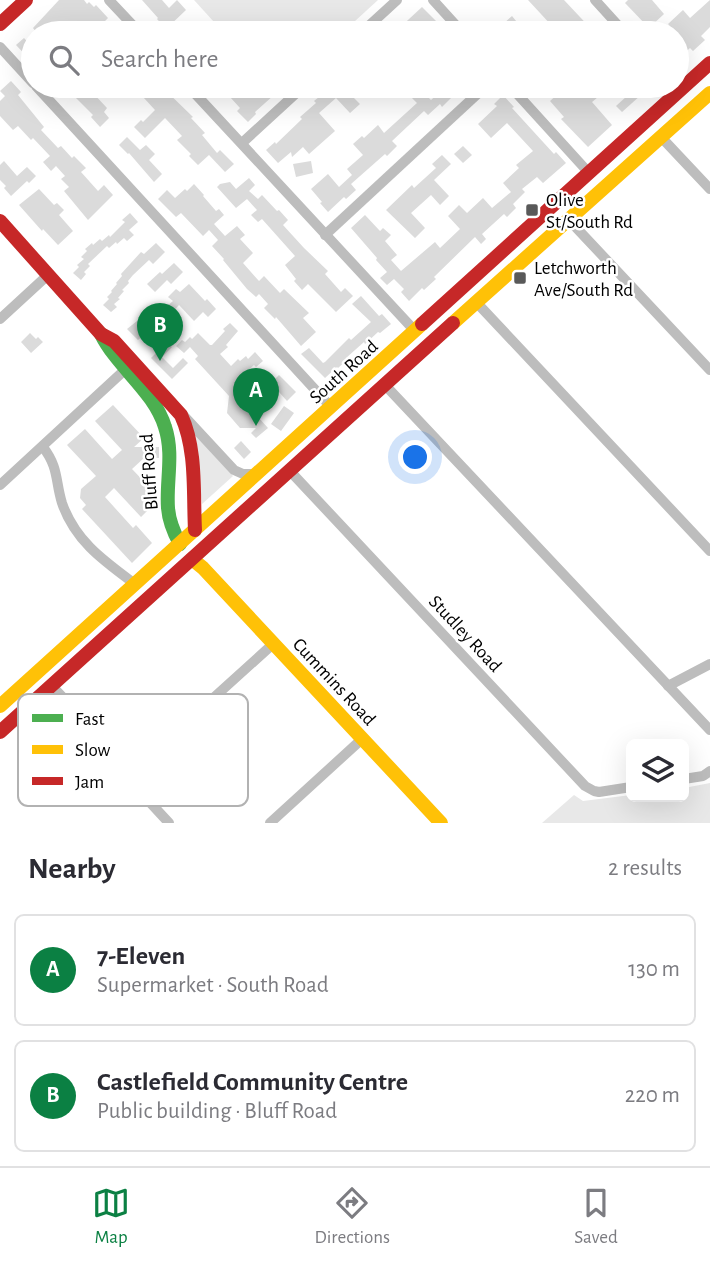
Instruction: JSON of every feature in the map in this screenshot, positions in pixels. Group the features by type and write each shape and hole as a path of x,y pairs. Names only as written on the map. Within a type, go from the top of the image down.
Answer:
{"main road":[{"path":"0,24 26,0"},
{"name":"South Road","path":"689,79 710,63"},
{"name":"South Road","path":"41,694 197,559 289,470 710,93"},
{"name":"South Road","path":"0,706 589,173 666,98"},
{"path":"589,173 603,190"},
{"name":"Bluff Road","path":"0,221 101,334 106,348 175,408 183,419 189,437 197,559"},
{"name":"Bluff Road","path":"129,366 155,404 165,426 170,455 169,513 180,544"},
{"path":"331,407 344,421"},
{"path":"239,490 252,505"},
{"name":"Cummins Road","path":"180,544 197,559 441,823"},
{"name":"South Road","path":"0,732 18,715"}],"street":[{"path":"109,0 129,21"},
{"path":"374,21 397,0"},
{"path":"433,0 452,21"},
{"path":"595,0 614,21"},
{"path":"0,47 21,70"},
{"path":"47,98 331,407"},
{"path":"199,98 415,331"},
{"path":"242,144 291,98"},
{"path":"325,234 473,98"},
{"path":"521,98 589,173"},
{"path":"661,137 710,190"},
{"path":"569,220 710,370"},
{"path":"0,319 49,274"},
{"path":"477,303 710,551"},
{"path":"0,485 129,366"},
{"path":"385,385 710,730"},
{"name":"Bluff Road","path":"175,408 233,469 241,474 257,474"},
{"path":"43,447 54,465 61,500 75,530 89,548 135,584"},
{"name":"Studley Road","path":"289,470 585,786 594,792 626,789"},
{"path":"218,694 273,644"},
{"path":"668,686 710,664"},
{"path":"51,685 60,694"},
{"path":"270,823 362,739"},
{"path":"689,778 703,776 710,771"},
{"path":"153,806 169,823"}],"shaded area":[{"path":"194,0 378,0 355,21 213,21"},
{"path":"194,430 233,476 202,504"},
{"path":"710,783 710,823 542,823 574,795 583,801 626,796 626,802 689,802 689,787"}],"building":[{"path":"59,0 84,0 94,7 96,5 108,18 105,21 40,21"},
{"path":"142,0 162,0 169,8 177,0 186,10 174,21 159,21"},
{"path":"528,0 564,0 584,21 547,21"},
{"path":"628,0 652,0 664,14 656,21 642,21 625,3"},
{"path":"710,0 710,27 701,36 705,40 693,51 689,49 689,21 671,21 683,10 690,18"},
{"path":"422,7 436,21 407,21"},
{"path":"11,81 21,92 18,95 44,127 41,130 58,148 61,146 86,168 81,172 98,191 104,185 113,195 88,220 64,191 69,187 61,179 65,176 56,166 51,171 43,162 50,156 18,126 13,130 0,116 0,101 5,96 0,91"},
{"path":"76,98 98,98 107,108 104,112 109,118 100,127 91,117 93,115"},
{"path":"144,98 173,98 193,117 191,118 205,133 202,135 217,153 220,150 234,164 225,172 209,155 198,165 177,140 182,136 165,118 145,138 134,127 155,110"},
{"path":"231,98 271,98 248,122 237,111 240,108"},
{"path":"318,98 336,98 319,113 335,131 309,154 303,147 292,157 291,152 278,163 266,150 302,119 300,117 316,103 314,101"},
{"path":"336,98 354,98 360,104 350,113"},
{"path":"412,98 451,98 428,115 424,111 392,141 397,146 387,156 385,154 351,184 356,190 328,212 311,189 328,174 339,187 352,175 347,169 363,155 353,144 378,125 384,133 417,103"},
{"path":"500,98 506,98 554,154 556,152 566,163 543,183 537,177 522,189 525,192 513,204 516,208 507,217 504,214 482,234 486,239 481,244 475,237 434,277 436,279 409,301 401,292 404,289 394,279 387,285 380,278 387,272 351,228 365,215 380,231 383,228 391,235 385,241 397,255 391,260 401,271 435,242 440,248 460,229 448,216 459,205 467,213 483,198 492,208 511,192 503,183 519,168 516,165 533,151 507,123 491,138 478,124 497,106 494,104"},
{"path":"553,98 597,98 592,102 612,125 588,147 561,119 564,117 550,101"},
{"path":"625,98 638,98 622,112 616,106"},
{"path":"127,137 140,150 146,145 155,154 149,160 162,174 154,182 119,145"},
{"path":"463,146 472,155 463,163 454,154"},
{"path":"442,155 451,164 434,180 449,196 440,205 431,195 411,213 425,228 415,238 386,210 412,185 414,188 436,168 432,164"},
{"path":"4,161 17,176 27,167 36,176 11,196 0,180 0,165"},
{"path":"311,161 313,173 296,177 293,164"},
{"path":"249,178 255,185 249,191 258,199 262,195 279,210 288,220 283,225 328,271 325,274 341,292 345,288 353,296 336,312 308,284 302,290 294,281 296,279 285,265 295,256 262,219 258,222 251,215 257,210 247,199 236,208 217,187 230,182 236,189"},
{"path":"194,184 216,211 219,209 224,215 214,224 225,236 237,226 245,235 240,239 253,253 243,263 259,281 264,276 280,293 284,289 309,313 303,318 316,332 301,346 276,317 275,319 264,308 268,304 259,294 256,297 247,289 223,260 212,246 218,240 209,230 203,236 181,213 176,217 158,199 167,190 175,198"},
{"path":"39,189 54,205 57,203 64,210 59,215 73,231 58,245 19,205"},
{"path":"130,213 138,222 129,230 134,235 127,241 124,238 109,248 107,246 88,264 90,266 81,280 73,273 84,259 81,257 87,251 85,249 100,239 102,241 109,235 110,237"},
{"path":"156,243 165,252 153,264 149,260 133,275 122,290 124,291 118,298 120,299 114,304 117,307 111,312 103,305 109,299 107,297 121,274 141,252 144,254"},
{"path":"174,263 183,272 171,284 167,280 155,292 147,284"},
{"path":"189,284 216,309 208,317 203,312 194,321 179,305 165,321 158,325 157,323 138,340 127,329 142,317 144,319 149,314 151,317 156,312 158,314 173,301 168,297 176,289 180,292"},
{"path":"361,296 379,316 382,314 391,324 365,344 364,342 325,378 301,354 309,348 323,363 349,338 351,340 371,322 352,304"},
{"path":"230,323 238,331 220,354 231,366 238,359 240,361 246,356 248,359 255,352 263,361 241,377 252,390 242,399 268,428 256,438 251,433 256,428 240,428 227,413 229,396 195,359 198,356 190,347 184,353 176,346 182,340 185,342 190,337 192,339 198,333 212,345"},
{"path":"30,333 43,342 31,353 21,342"},
{"path":"167,342 172,347 162,357 173,368 183,358 188,363 172,379 151,358"},
{"path":"279,375 296,392 287,401 271,383"},
{"path":"113,405 144,438 134,447 159,447 159,458 145,457 132,469 153,491 143,500 150,508 141,517 114,488 105,497 133,528 136,525 152,543 132,563 82,509 86,505 80,498 81,489 96,476 67,445 85,429 112,459 122,450 95,421"},
{"path":"284,406 294,413 281,431 271,424"},
{"path":"241,441 251,452 244,459 234,448"}],"traffic: fast":[{"path":"101,334 153,402 165,427 169,447 169,513 180,544"}],"traffic: slow":[{"path":"453,323 710,93"},
{"path":"0,706 422,324"},
{"path":"192,559 441,823"}],"traffic: jam":[{"path":"0,24 26,0"},
{"path":"689,82 710,63"},
{"path":"422,324 671,98"},
{"path":"0,221 101,334 114,341 181,415 192,457 195,530"},
{"path":"42,694 453,323"},
{"path":"0,732 18,716"}],"place":[{"name":"Olive St/South Rd","path":"532,210"},
{"name":"Letchworth Ave/South Rd","path":"520,278"},
{"name":"Castlefield Community Centre","path":"160,361"},
{"name":"7-Eleven","path":"256,426"}]}
